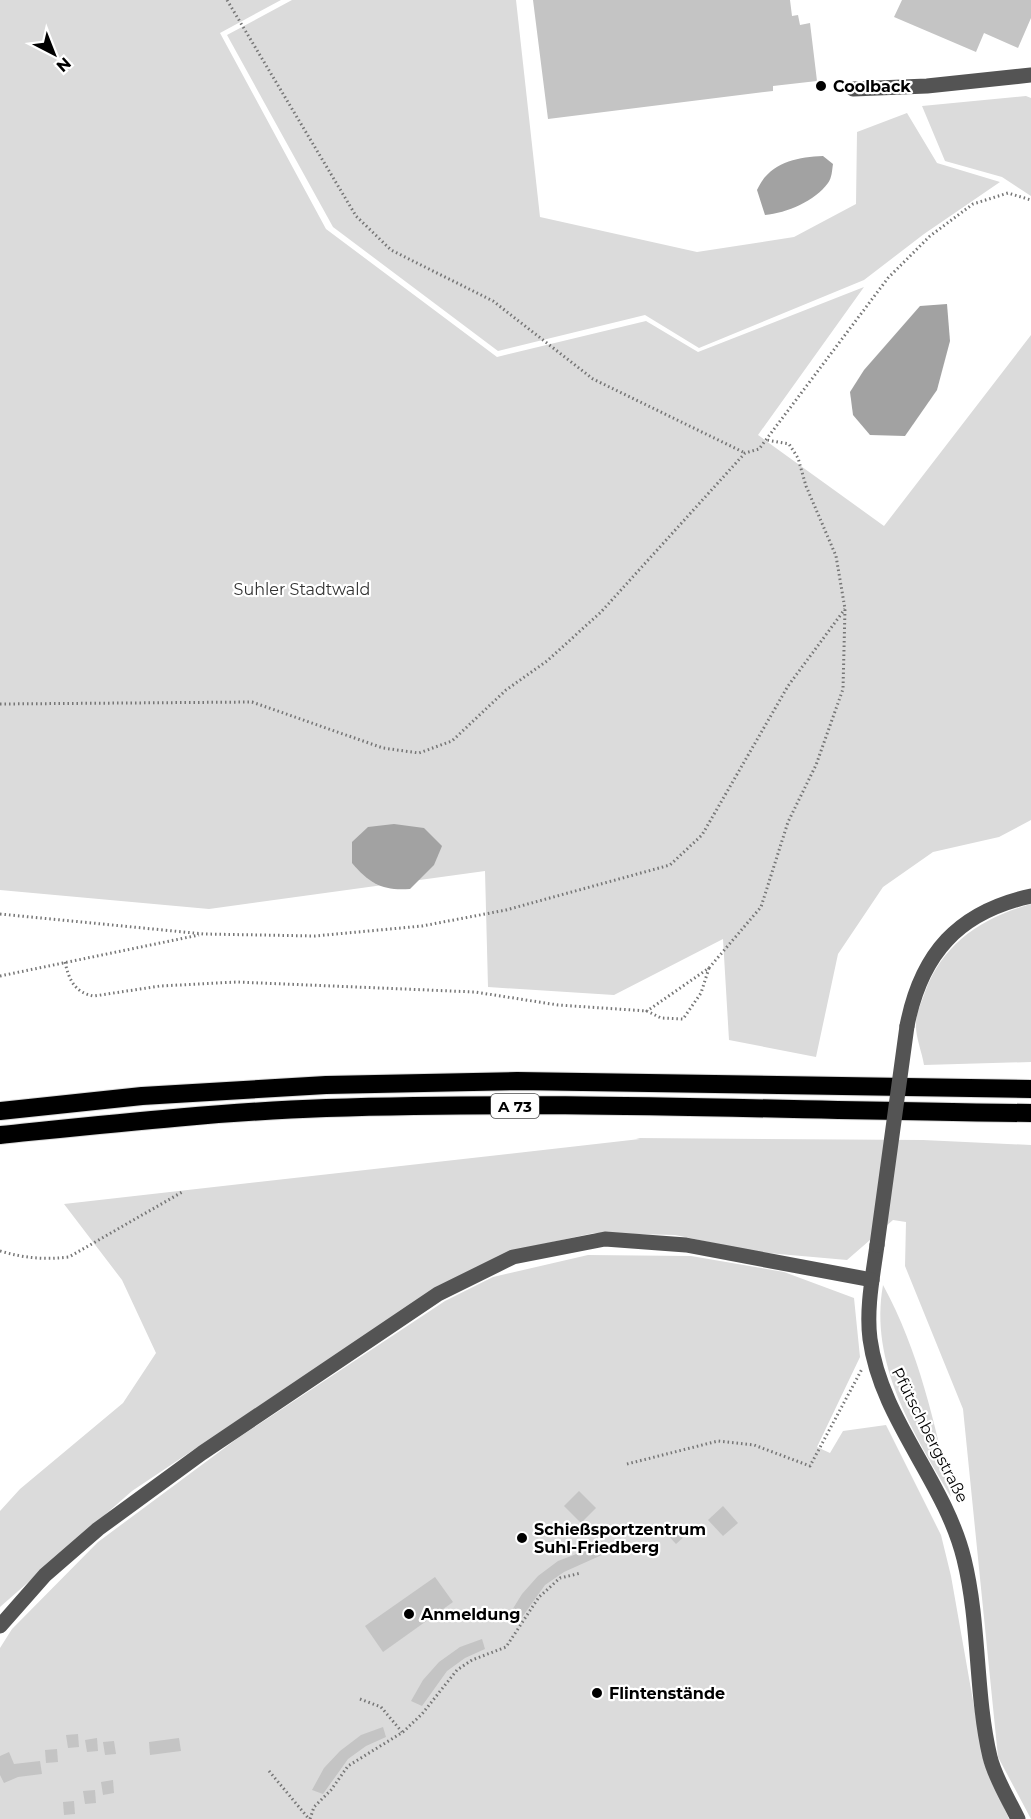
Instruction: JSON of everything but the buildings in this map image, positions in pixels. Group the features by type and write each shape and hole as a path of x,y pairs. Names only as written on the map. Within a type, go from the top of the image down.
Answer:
{"highway":[{"name":"A 73","path":"0,1111 142,1096 326,1085 517,1081 1031,1089"},
{"name":"A 73","path":"0,1135 142,1121 324,1108 513,1106 1031,1113"}],"street":[{"path":"853,89 927,86 1031,75"},
{"name":"Pfütschbergstraße","path":"1018,1819 990,1759 965,1562 955,1527 890,1403 870,1339 872,1280 907,1026 918,983 928,962 940,945 975,917 1031,896"},
{"path":"0,1626 45,1575 89,1536 202,1453 438,1294 513,1257 605,1239 686,1245 872,1280"}],"path":[{"path":"227,0 356,216 391,250 493,301 593,379 745,453"},
{"path":"0,704 252,702 383,748 419,753 452,741 506,690 547,661 601,612 745,453 759,449 888,278 930,236 974,204 1008,193 1031,200"},
{"path":"647,1011 709,968 761,907 788,822 816,765 843,689 845,609 836,556 806,486 798,458 789,444 767,440"},
{"path":"0,914 204,934 315,936 422,926 506,910 670,865 702,836 789,686 845,609"},
{"path":"0,976 204,934"},
{"path":"65,962 73,985 86,995 94,996 179,984 237,982 475,992 558,1005 647,1011 661,1018 683,1019 701,993 709,968"},
{"path":"0,1251 24,1258 48,1260 69,1257 184,1191"},
{"path":"627,1464 718,1441 754,1445 810,1466 855,1380 873,1353"},
{"path":"269,1771 309,1819 314,1807 331,1790 348,1766 402,1732 422,1714 457,1671 472,1660 506,1647 539,1597 560,1578 580,1573"},
{"path":"360,1699 381,1707 402,1732"}],"green space":[{"name":"Suhler Stadtwald","path":"0,0 281,0 220,33 326,229 497,357 646,321 698,352 864,287 758,435 884,526 1031,335 1031,820 999,837 933,852 883,887 838,954 816,1057 729,1040 723,939 614,995 488,987 485,871 209,909 0,890"},
{"path":"292,0 516,0 540,217 697,252 794,237 856,204 857,132 907,113 937,163 1000,182 924,234 864,280 699,348 645,315 498,351 333,227 227,35"},
{"path":"1026,96 1031,98 1031,196 1002,177 945,161 922,106"},
{"path":"1031,904 1031,1062 924,1065 916,1019 925,992 942,960 966,935 981,925"},
{"path":"636,1138 923,1140 1031,1145 1031,1819 998,1757 963,1409 905,1266 906,1222 893,1220 847,1260 757,1252 675,1235 594,1233 511,1251 438,1286 132,1491 0,1607 0,1511 20,1489 123,1403 156,1353 122,1280 64,1204 640,1139"},
{"name":"Schießsportzentrum Suhl-Friedberg","path":"588,1255 691,1256 784,1272 854,1298 860,1357 817,1447 830,1453 843,1431 886,1425 941,1535 951,1576 984,1763 1009,1819 0,1819 0,1648 12,1629 98,1542 238,1438 445,1301 493,1277"},
{"path":"883,1285 896,1310 916,1362 932,1415 951,1497 909,1422 888,1369 882,1342 880,1314"}],"shaded area":[{"path":"823,156 833,164 828,183 808,201 782,212 765,215 757,190 769,173 793,160"},
{"path":"947,304 950,341 937,390 905,436 870,435 853,415 850,392 864,370 920,306"},
{"path":"394,824 424,828 442,846 434,865 410,889 392,889 378,885 352,863 352,842 368,827"}],"place":[{"name":"Coolback","path":"821,86"},
{"name":"Schießsportzentrum Suhl-Friedberg","path":"522,1538"},
{"name":"Anmeldung","path":"409,1614"},
{"name":"Flintenstände","path":"597,1693"}]}
